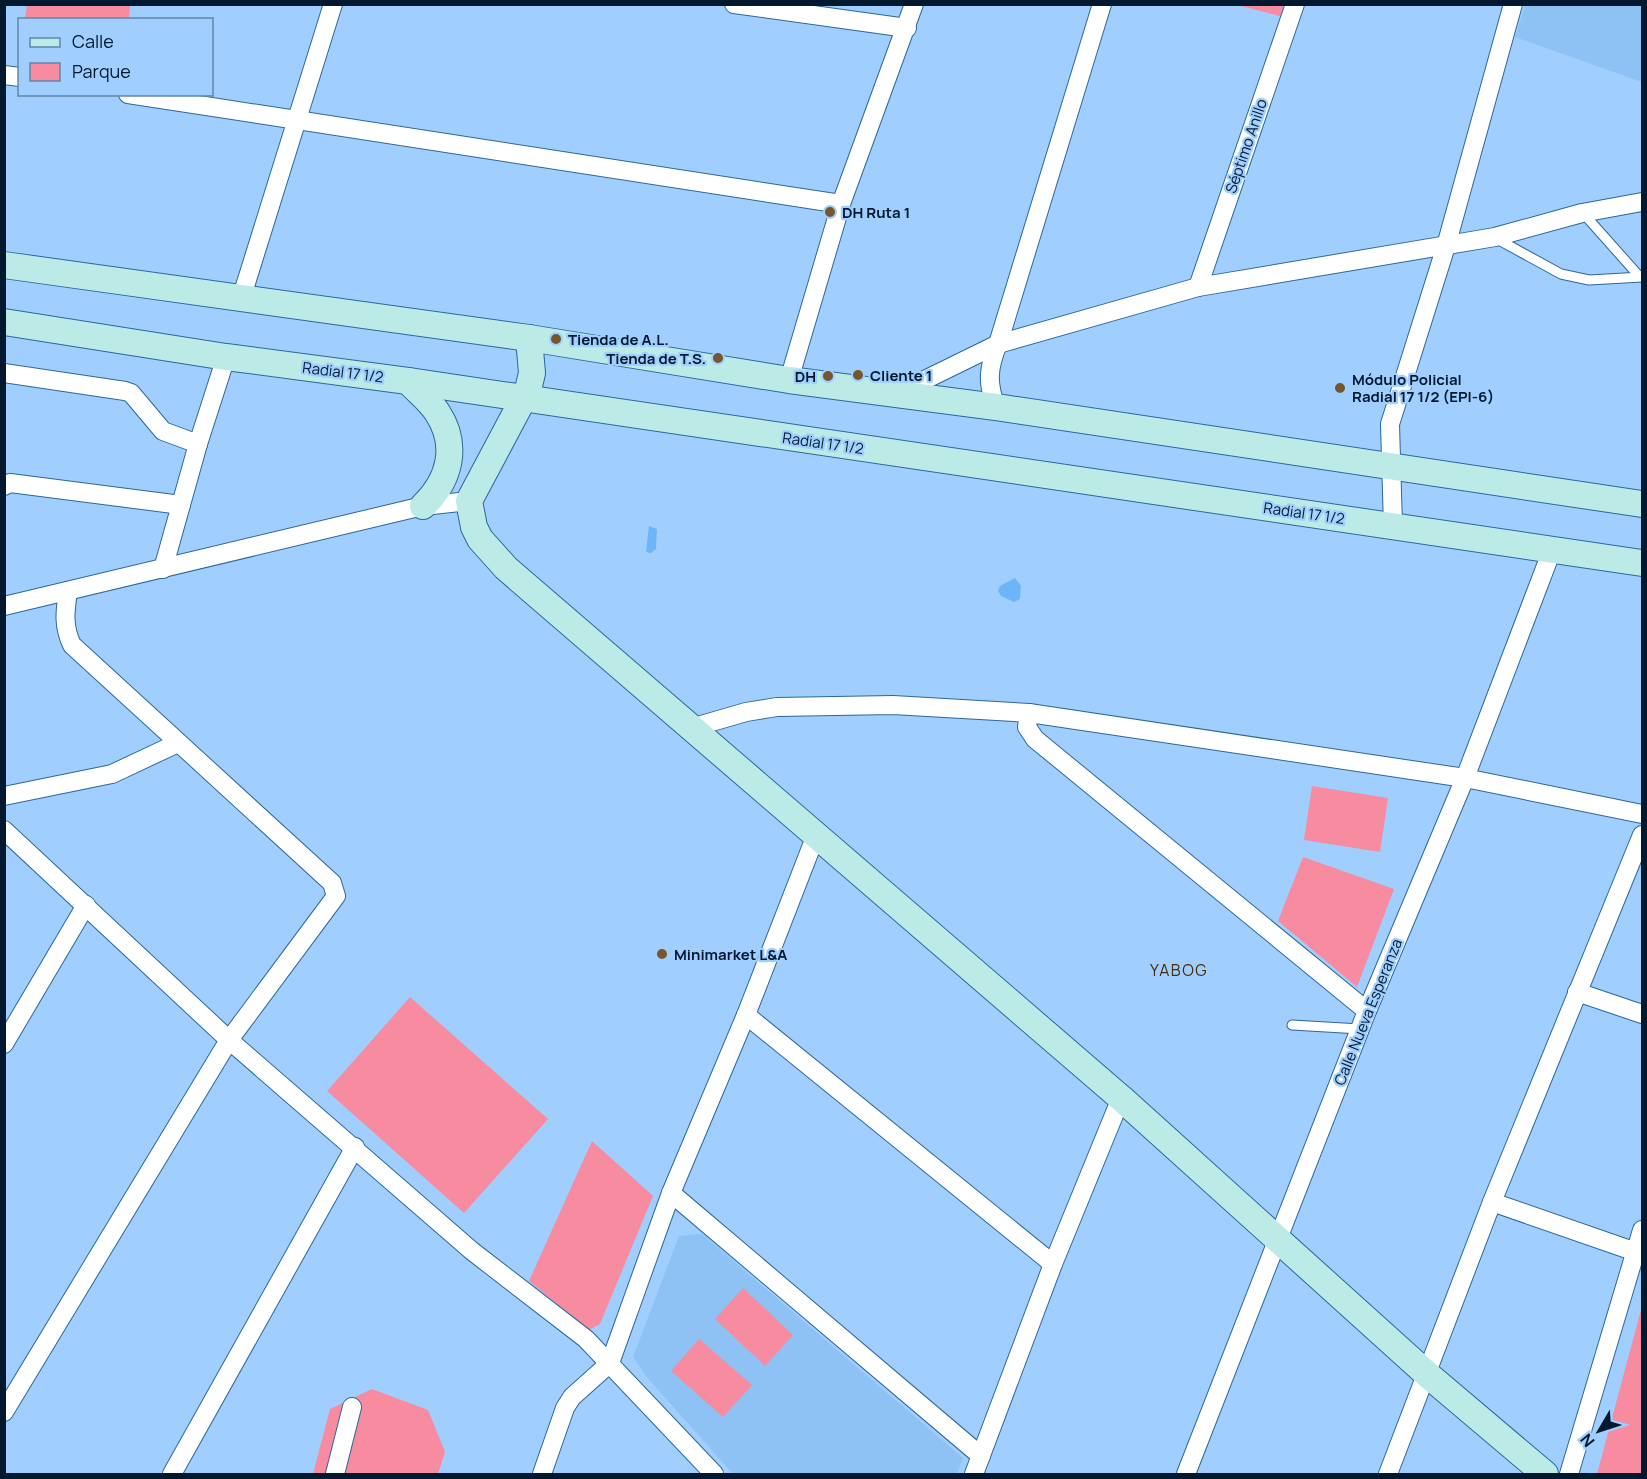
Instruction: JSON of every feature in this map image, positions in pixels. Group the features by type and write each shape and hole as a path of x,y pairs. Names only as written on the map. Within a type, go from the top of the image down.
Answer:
{"street":[{"path":"241,300 333,4"},
{"path":"734,4 907,28"},
{"path":"789,380 841,204 914,4"},
{"path":"996,407 988,386 989,364 998,344 1102,4"},
{"name":"Séptimo Anillo","path":"1198,287 1295,4"},
{"path":"1393,526 1390,424 1446,246 1513,4"},
{"path":"140,96 841,204"},
{"path":"898,393 998,344 1198,287 1495,237 1582,213 1642,202"},
{"path":"4,265 241,300 529,338 789,380 898,393 1390,464 1642,504"},
{"name":"Radial 17 1/2","path":"4,322 226,357 408,381 1642,563"},
{"path":"529,338 532,373 528,390 469,501 470,514 480,539 506,568 1121,1098 1279,1238 1428,1375 1545,1474"},
{"path":"163,569 198,444 226,357"},
{"path":"4,373 125,390 163,431 198,444"},
{"path":"408,381 436,410 445,426 450,443 450,461 445,478 436,494 423,506"},
{"path":"6,481 181,505"},
{"path":"4,606 423,506 469,501"},
{"name":"Calle Nueva Esperanza","path":"1186,1474 1367,1011 1465,778 1552,550"},
{"path":"4,1413 229,1040 336,896 332,883 72,645 64,622 68,591"},
{"path":"691,728 746,712 777,706 893,705 1029,713 1465,778 1642,814"},
{"path":"1029,713 1027,727 1035,739 1367,1011"},
{"path":"4,796 112,774 178,743"},
{"path":"4,830 229,1040 355,1147 472,1251 548,1307 610,1363 714,1474"},
{"path":"542,1474 565,1407 572,1397 610,1363 671,1193 746,1015 816,835"},
{"path":"1388,1474 1428,1375 1492,1202 1642,835"},
{"path":"4,1044 86,905"},
{"path":"1577,992 1642,1014"},
{"path":"746,1015 1053,1264"},
{"path":"974,1474 1053,1264 1121,1098"},
{"path":"172,1474 355,1147"},
{"path":"671,1193 981,1456"},
{"path":"1492,1202 1636,1252"},
{"path":"1569,1474 1642,1230"},
{"path":"335,1474 352,1407"}],"lane":[{"path":"1582,213 1641,276"},
{"path":"1495,237 1561,274 1589,280 1641,276"},
{"path":"1292,1025 1360,1029"}],"shaded area":[{"path":"1525,5 1642,5 1642,82 1515,37"},
{"path":"649,526 657,529 656,549 651,553 646,552"},
{"path":"1015,578 1021,586 1020,599 1014,602 1001,596 998,591 1000,586"},
{"path":"702,1234 963,1458 957,1474 733,1474 646,1376 633,1357 679,1236"}],"green space":[{"path":"27,4 130,5 129,18 25,18"},
{"path":"1237,5 1284,5 1280,16"},
{"path":"1312,786 1388,798 1380,852 1304,840"},
{"path":"1303,857 1394,889 1357,987 1278,921"},
{"path":"410,997 548,1119 464,1213 327,1091"},
{"path":"592,1141 653,1196 600,1324 589,1330 529,1281"},
{"path":"743,1288 793,1335 765,1366 715,1319"},
{"path":"1642,1306 1642,1474 1597,1474"},
{"path":"699,1339 752,1385 723,1417 671,1371"},
{"path":"372,1389 428,1410 445,1452 438,1474 313,1474 330,1409"}],"place":[{"name":"DH Ruta 1","path":"830,212"},
{"name":"Tienda de A.L.","path":"556,339"},
{"name":"Tienda de T.S.","path":"718,358"},
{"name":"Cliente 1","path":"858,375"},
{"name":"DH","path":"828,376"},
{"name":"Módulo Policial Radial 17 1/2 (EPI-6)","path":"1340,388"},
{"name":"Minimarket L&A","path":"662,954"}],"district":[{"name":"YABOG","path":"1179,970"}]}
